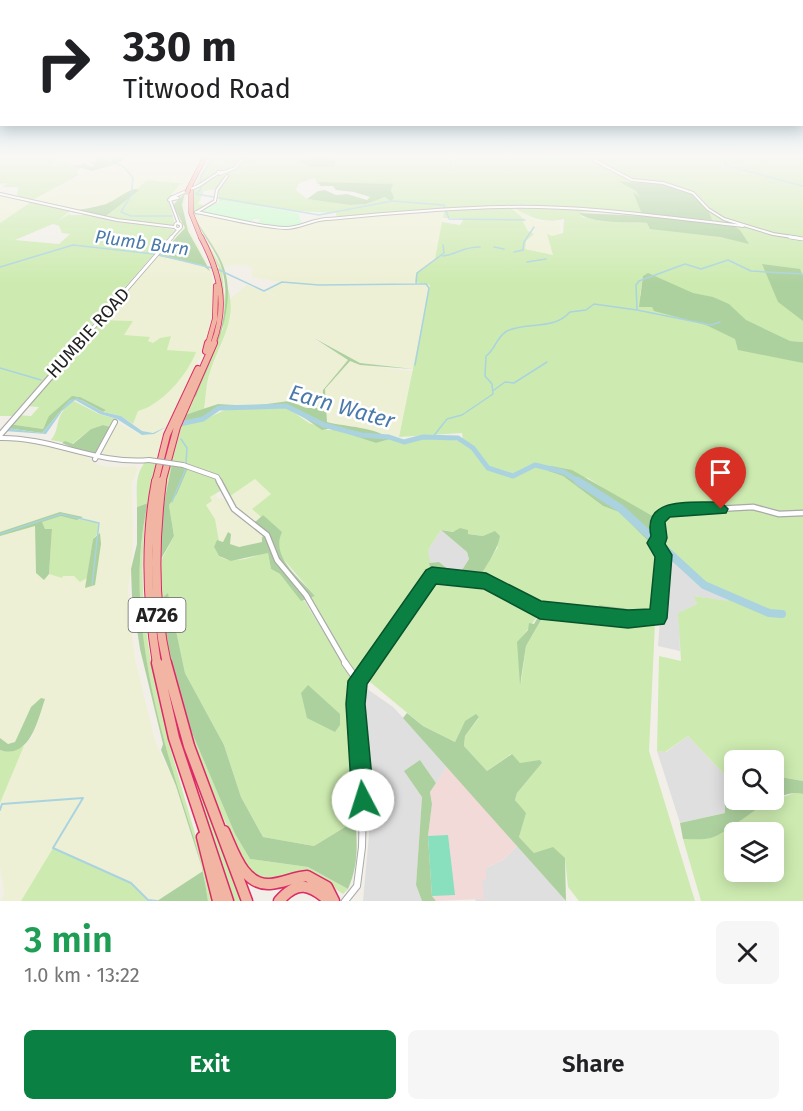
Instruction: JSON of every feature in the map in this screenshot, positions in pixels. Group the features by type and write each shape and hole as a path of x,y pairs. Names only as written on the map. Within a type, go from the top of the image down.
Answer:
{"highway":[{"name":"A726","path":"188,199 187,216 210,262 217,301 208,343 156,476 148,523 147,597 159,680 187,783 228,901"},
{"name":"A726","path":"171,434 156,519 154,589 161,645 171,692 205,794 247,901"},
{"path":"187,783 218,901"},
{"path":"205,794 243,868 252,879 270,884 301,876 313,878 327,887 332,901"},
{"path":"279,901 290,889 305,884 332,901"}],"street":[{"path":"23,199 117,220 176,226 173,199"},
{"path":"215,199 196,212 287,228 323,219 353,218 387,212 409,214 503,207 624,212 744,226 803,239"},
{"path":"700,199 716,214 744,226"},
{"name":"HUMBIE ROAD","path":"0,435 176,226"},
{"path":"95,459 115,422"},
{"path":"0,435 50,441 95,459 129,464 149,460 183,465 217,477 234,508 267,535 277,560 306,595 337,651 358,681"},
{"path":"345,901 357,886 362,847 363,804 356,704 358,681 435,574 486,581 540,610 628,619 658,618 664,555 657,540 656,525 662,512 753,507 779,514 803,513"}],"shaded area":[{"path":"441,530 467,552 469,559 462,570 449,570 439,562 429,563 428,550"},
{"path":"665,553 690,574 727,596 728,602 695,596 697,604 679,613 680,651 658,646"},
{"path":"360,684 393,707 448,765 436,783 420,760 422,797 416,885 422,901 363,901 370,823"},
{"path":"688,736 724,774 725,813 680,823 657,751 666,752"},
{"path":"448,765 517,846 503,860 486,868 486,879 482,881 484,899 436,901 432,896 428,836 432,804 430,792"},
{"path":"517,846 566,901 475,901 486,868 503,860"}],"green space":[{"path":"0,199 20,199 31,202 0,223"},
{"path":"37,199 117,199 73,211 33,201"},
{"path":"115,199 128,199 105,217 72,212 78,210 106,204"},
{"path":"126,199 168,199 175,224 171,226 106,217"},
{"path":"177,199 186,199 184,211 188,226 211,271 214,286 213,319 204,351 168,426 153,433 142,431 133,424 138,411 129,358 101,320 133,321 102,319 184,226 179,222 172,204"},
{"path":"179,199 183,199 182,205 188,231 210,271 202,265 159,256 185,228 173,205"},
{"path":"190,199 200,199 198,204 204,205 193,217 222,269 225,301 226,283 231,307 227,329 209,376 204,409 185,415 222,317 216,344 223,329 225,305 222,316 224,302 219,268 192,219"},
{"path":"219,199 307,199 350,205 366,204 379,199 803,199 803,342 790,341 784,357 803,363 803,511 780,513 754,505 664,507 656,518 623,501 588,478 548,471 563,476 603,506 619,512 660,553 654,615 637,616 631,609 599,605 599,614 542,608 479,577 498,547 483,536 441,530 428,550 432,573 358,676 349,667 309,598 315,596 279,554 277,542 263,515 261,517 252,509 271,494 255,479 229,497 217,476 169,460 182,424 201,421 227,409 286,407 309,423 328,430 341,430 376,443 390,439 403,443 427,438 463,441 462,433 399,437 430,285 415,282 416,273 435,259 442,222 460,225 464,219 443,218 444,212 451,210 408,211 337,218 336,213 296,211 219,201","holes":["532,207 573,210 514,208 539,219 551,221 564,219 563,233 552,236 547,234 553,255 525,249 526,241 534,234 528,231 522,220 524,219 512,209 493,208","624,212 724,223 745,242 647,223 601,221 582,217 580,213","643,277 690,293 640,296"]},
{"path":"307,199 364,199 379,199 366,204 350,205"},
{"path":"636,199 699,199 706,206 712,220 642,214"},
{"path":"223,200 298,213 302,224 274,226 258,223 260,219 254,219 251,222 198,211"},
{"path":"31,202 70,211 58,221 72,212 69,215 87,215 175,230 12,416 0,416 0,223","holes":["53,224 59,226 62,233 70,234 59,244 15,240"]},
{"path":"512,209 537,221 560,222 561,233 548,235 553,255 525,249 526,241 533,235 521,220 523,219"},
{"path":"388,212 406,214 444,212 435,260 416,273 414,284 430,284 413,369 360,363 315,338 348,360 323,390 322,404 318,408 306,408 289,402 252,406 218,404 204,409 209,374 231,316 231,298 247,285 280,298 266,291 280,282 252,277 252,268 245,265 223,266 194,216 198,214 288,229 323,220"},
{"path":"579,213 646,216 733,226 740,230 749,244 720,237 650,229 647,223 601,221 584,217"},
{"path":"194,216 224,268 228,300 221,334 196,396 193,398 219,336 225,303 225,286 220,262"},
{"path":"762,264 800,269 803,276 803,321 778,302"},
{"path":"648,273 693,293 713,297 729,304 746,320 790,341 803,342 803,363 738,350 735,339 706,325 654,311 652,307 639,307 643,276"},
{"path":"101,320 133,321 124,335 150,337 148,341 153,343 160,338 171,336 167,350 196,352 187,370 173,388 147,408 138,411 133,424 121,416 103,412 106,410 77,396 45,424 43,429 9,424 17,415 31,416 39,407 24,406"},
{"path":"314,338 360,363 413,369 360,365 350,361 325,389 327,422 377,432 390,439 376,443 331,428 322,430 287,406 218,408 203,418 183,422 185,415 218,404 252,406 289,401 306,408 318,408 322,404 323,390 348,360"},
{"path":"350,361 360,365 412,371 399,437 327,422 325,389"},
{"path":"72,396 80,397 106,410 103,412 81,400 70,400 42,433 6,428 9,424 43,429 49,416"},
{"path":"74,401 99,414 117,419 111,427 103,425 91,429 72,444 51,440 60,416"},
{"path":"116,422 142,435 154,434 167,428 158,459 136,462 99,456"},
{"path":"103,425 111,427 94,457 62,443 65,441 73,444 91,429"},
{"path":"0,439 55,443 95,461 95,464 138,468 132,483 133,550 128,590 135,659 155,741 176,786 203,871 157,901 148,901 131,883 53,848 21,901 1,901 4,894 0,867 0,803 24,746 33,736 31,707 15,742 8,744 0,738"},
{"path":"146,461 158,462 146,517 143,573 146,628 155,684 168,739 214,901 208,901 198,854 149,677 140,606 142,537 148,503 137,507 138,477"},
{"path":"162,462 152,527 151,579 162,669 183,745 241,901 234,901 196,794 165,686 155,631 150,575 152,519"},
{"path":"169,463 172,464 161,518 159,557 162,559 174,536 169,505 177,494 188,468 216,478 222,490 210,497 212,501 206,505 215,519 219,541 214,547 219,556 235,560 268,553 271,569 280,574 301,600 304,600 354,682 348,743 358,774 351,798 355,821 314,846 263,837 241,797 224,745 185,673 168,594 162,599 166,642 180,705 172,673 162,622 157,569 159,516"},
{"path":"172,464 188,468 177,494 169,505 174,536 161,559 159,557 161,518"},
{"path":"551,466 572,470 656,518 656,534 649,542 619,512 603,506 563,476 548,471"},
{"path":"255,479 272,494 252,509 261,517 256,520 267,535 262,542 239,547 230,544 231,534 228,532 223,542 219,541 215,519 206,505 212,501 209,497 215,494 219,499 228,498"},
{"path":"148,503 142,537 140,606 149,676 175,778 202,866 176,786 161,750 163,744 140,649 132,597 131,569 137,544 137,507"},
{"path":"755,509 787,517 803,515 803,781 784,778 784,750 724,750 724,774 688,736 665,752 657,751 659,656 681,661 678,613 697,604 694,596 728,601 727,596 690,574 658,546 664,537 662,519 665,513"},
{"path":"60,512 83,517 77,520 61,516 42,522 45,529 52,529 49,574 44,580 36,573 35,526 0,536 0,532"},
{"path":"263,515 282,532 279,541 280,550 288,567 315,596 301,601 280,574 271,569 268,553 231,561 219,556 214,547 217,540 223,542 228,532 231,534 230,544 239,547 262,542 262,537 266,535 253,524"},
{"path":"61,516 99,523 98,533 93,539 87,578 80,582 74,576 63,576 62,578 49,574 52,530 45,529 41,522"},
{"path":"460,528 468,530 468,534 483,536 495,531 500,536 477,583 463,581 459,584 433,577 429,563 439,562 449,570 462,570 469,559 467,552 441,530 453,532"},
{"path":"100,533 101,544 95,585 85,588 93,539"},
{"path":"433,576 486,584 533,610 541,612 518,642 521,682 526,646 545,613 636,624 637,620 655,623 649,751 695,901 579,901 568,887 565,858 534,853 519,837 525,814 515,800 517,793 542,763 520,763 511,754 487,771 464,746 465,736 479,718 465,721 455,742 423,726 364,677 380,653 387,648 386,643"},
{"path":"168,593 185,673 224,745 241,797 263,837 314,846 355,821 356,855 354,872 348,889 308,867 250,859 235,834 181,707 166,642 162,598"},
{"path":"599,605 631,609 637,616 636,624 600,619"},
{"path":"541,612 545,613 526,646 520,685 517,642 528,630 529,623 534,624"},
{"path":"308,685 340,714 340,725 335,732 307,718 301,693"},
{"path":"41,698 45,699 36,727 26,744 10,752 0,750 0,738 8,744 15,742 31,707"},
{"path":"181,708 235,834 250,859 308,867 348,889 343,894 310,872 278,878 263,878 249,871 204,774"},
{"path":"407,713 423,726 455,742 465,721 476,714 479,717 465,736 464,746 487,771 512,754 520,763 540,760 542,763 517,793 515,800 526,813 519,837 534,853 553,847 565,858 566,901 403,718"},
{"path":"24,746 0,803 0,750 5,751"},
{"path":"420,760 436,783 430,792 432,804 428,836 432,896 436,901 422,901 416,885 422,797 404,771"},
{"path":"784,778 803,781 803,794 784,795"},
{"path":"797,792 803,794 803,901 701,901 683,839 711,838 724,830 724,882 784,882 784,822 736,822 755,810 784,810 784,797"},
{"path":"725,810 756,810 738,822 724,822 724,831 711,838 683,839 680,823 725,813"},
{"path":"448,835 455,895 432,896 428,836"},
{"path":"53,848 131,883 148,901 21,901"},
{"path":"203,871 208,901 157,901"}],"water":[{"path":"77,398 103,412 121,416 142,431 153,433 168,426 154,434 142,435 117,419 100,414 75,400 62,411 46,434 4,431 6,428 42,433 70,400"}],"waterway":[{"path":"129,199 121,212 131,216 172,216"},
{"path":"226,199 319,215 392,201 444,205 449,219 525,220"},
{"name":"Plumb Burn","path":"514,252 523,250 524,242 534,227"},
{"name":"Plumb Burn","path":"0,267 73,245 154,254"},
{"name":"Plumb Burn","path":"416,284 417,273 444,253 443,245"},
{"name":"Plumb Burn","path":"443,256 468,248 480,247"},
{"name":"Plumb Burn","path":"494,247 504,249"},
{"name":"Plumb Burn","path":"159,255 212,268"},
{"path":"527,262 546,259"},
{"path":"637,310 636,285 639,281 685,264 701,269 728,260 751,271 803,274"},
{"name":"Plumb Burn","path":"217,269 264,291 282,282 319,285 416,284"},
{"path":"415,365 429,288 426,284 416,284"},
{"path":"432,438 447,419 462,415 493,394 492,384 485,376 486,356 500,336 507,331 523,326 556,322 570,312 586,310 594,304 637,310"},
{"path":"637,310 711,325 720,322"},
{"path":"494,390 505,382 514,383 547,362"},
{"path":"0,368 41,380"},
{"name":"Earn Water","path":"175,425 203,419 219,408 286,406 324,425 361,435 389,437 404,442 423,437 458,438 473,448 488,468 513,476 535,465 564,472 581,483"},
{"path":"181,439 187,448 186,463"},
{"path":"172,502 186,468"},
{"name":"Earn Water","path":"578,481 620,508 704,585 769,613 782,614"},
{"path":"0,534 61,514 99,523 92,585"},
{"path":"0,810 2,804 83,798 53,848 131,883 148,900 157,901"}],"route":[{"path":"363,800 357,737 356,686 432,575 486,581 530,607 540,610 628,619 658,618 664,555 655,542 659,538 656,525 662,512 721,509"}]}
